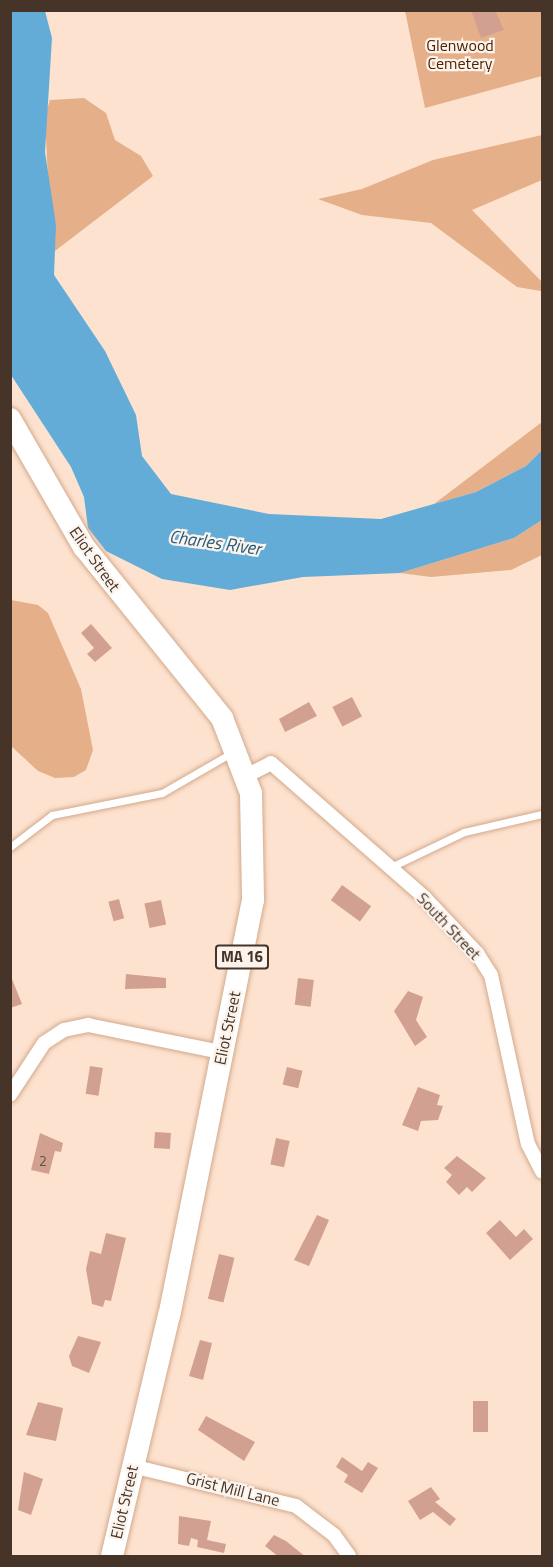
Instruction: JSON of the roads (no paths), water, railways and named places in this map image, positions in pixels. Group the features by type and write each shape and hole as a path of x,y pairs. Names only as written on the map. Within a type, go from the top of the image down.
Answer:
{"main road":[{"name":"Eliot Street","path":"10,419 84,547 201,690 238,750 246,776 253,900 169,1315 112,1557"}],"street":[{"name":"South Street","path":"246,776 271,763 459,933 491,975 528,1144 543,1172"},
{"path":"10,1095 44,1043 88,1025 221,1052"},
{"name":"Grist Mill Lane","path":"132,1466 296,1506 334,1535 349,1557"}],"lane":[{"path":"10,847 52,815 162,793 238,750"},
{"path":"389,868 464,832 543,814"}],"water":[{"name":"Charles River","path":"11,10 45,11 52,38 45,152 56,225 54,275 105,351 136,415 142,456 171,494 269,514 381,519 476,492 526,466 542,450 542,520 514,538 400,573 303,577 230,590 162,579 106,551 88,528 84,497 71,467 11,375"}],"park label":[{"name":"Glenwood Cemetery","path":"460,54"}]}
